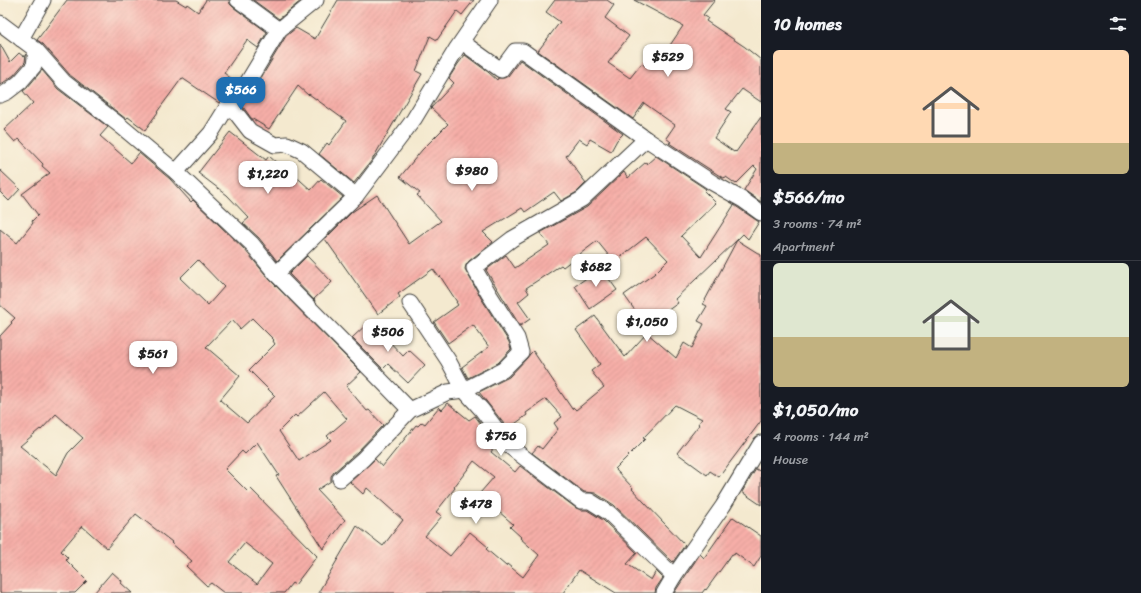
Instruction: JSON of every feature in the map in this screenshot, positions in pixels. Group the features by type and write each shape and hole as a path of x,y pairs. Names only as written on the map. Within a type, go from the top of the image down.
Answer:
{"street":[{"path":"21,39 43,0"},
{"path":"238,0 279,30"},
{"path":"176,172 211,133 229,104 247,82 279,30 316,0"},
{"path":"276,274 356,196 414,119 490,0"},
{"path":"0,23 36,50 64,82 122,126 176,172 252,244 276,274 410,410"},
{"path":"462,42 501,70 515,51 523,51 646,139 761,213"},
{"path":"0,95 7,92 20,82 34,66 36,50"},
{"path":"229,104 250,131 275,145 287,144 302,152 356,196"},
{"path":"340,479 363,459 410,410 448,392 464,390 504,370 522,352 517,338 474,268 512,239 582,199 646,139"},
{"path":"410,303 448,360 464,390 482,410 509,446 581,501 590,501 609,513 674,576"},
{"path":"664,593 674,576 723,506 761,443"}],"building":[{"path":"67,0 176,0 186,6 187,4 198,12 206,0 229,0 233,7 267,32 258,48 247,40 224,73 236,82 219,103 182,78 145,130 128,117 126,119 70,75 43,44 37,40"},
{"path":"253,0 302,0 279,19"},
{"path":"338,0 474,0 462,15 457,11 437,40 430,36 416,71 422,74 372,160 354,183 319,154 327,143 329,145 346,121 309,94 308,95 298,86 269,129 251,118 241,104 255,88 286,36 296,28 315,39"},
{"path":"555,0 607,0 614,5 605,18 629,36 608,63 630,78 642,63 645,66 651,57 658,63 683,26 634,0 715,0 703,15 708,18 706,21 745,47 761,60 761,102 742,89 726,109 731,112 714,138 736,152 761,117 761,202 744,190 757,169 754,166 736,184 726,177 723,178 669,143 671,142 666,138 675,125 644,103 633,119 538,51 560,22 546,12"},
{"path":"0,44 10,62 19,53 24,57 26,54 25,62 14,75 0,85"},
{"path":"465,55 497,80 498,78 508,76 520,60 623,134 617,140 611,151 590,139 587,144 579,139 566,156 586,183 577,192 561,201 554,192 525,212 522,208 483,232 493,242 469,261 465,269 481,298 509,342 511,349 498,363 468,378 462,367 489,347 473,325 448,343 434,322 458,305 440,276 439,277 433,269 398,294 400,297 378,314 325,239 352,212 377,195 409,244 441,221 417,195 420,193 400,177 422,150 448,124 431,108 454,83 449,78"},
{"path":"42,70 58,89 108,127 100,136 131,163 139,153 170,179 191,202 193,200 245,250 270,280 361,372 346,386 367,411 369,410 383,425 357,452 334,472 331,476 331,481 317,490 345,520 323,549 276,476 279,475 257,442 245,454 242,451 225,469 248,492 251,489 317,556 295,585 292,583 284,593 224,593 211,583 207,586 186,566 192,561 171,543 172,542 136,514 107,548 82,526 61,551 68,558 66,560 87,581 75,593 0,593 0,336 15,318 0,305 0,229 17,243 38,215 22,194 50,173 19,139 15,142 4,130 33,103 23,91","holes":["198,260 224,287 208,305 180,278","252,318 274,340 273,341 275,344 249,370 275,396 247,423 220,400 240,376 206,347 232,320 240,329","324,392 347,419 327,436 331,440 299,461 279,431 295,415 297,417","56,414 83,438 68,453 56,475 20,446 40,429 41,430","245,543 272,564 257,584 229,562"]},
{"path":"230,132 266,160 269,156 278,164 280,162 311,190 321,179 343,197 277,261 259,238 243,223 249,218 227,195 198,173"},
{"path":"656,156 706,189 704,191 716,203 681,236 701,257 734,205 759,222 748,239 743,234 675,299 678,303 646,326 624,295 654,274 668,260 646,237 614,262 597,241 563,267 561,265 526,288 529,293 518,302 530,319 520,326 486,270 506,255 515,268 549,245 540,233 587,207 624,172 628,178 646,162 647,164"},
{"path":"0,170 20,189 9,201 0,192"},
{"path":"737,240 761,255 761,421 719,477 710,471 707,475 677,453 702,419 675,405 643,438 645,439 615,469 685,545 673,562 614,505 595,493 584,492 532,453 538,446 542,449 558,429 554,423 562,417 546,399 526,413 527,415 508,429 479,392 509,377 533,351 572,409 573,407 576,410 604,387 591,371 600,364 576,330 595,316 625,357 647,333 676,358 684,343 692,348 704,324 698,321 707,306 703,304"},
{"path":"307,256 332,282 314,299 315,301 289,274"},
{"path":"601,268 617,290 590,309 575,286"},
{"path":"370,321 403,356 409,350 425,365 408,383 388,364 383,369 352,338"},
{"path":"448,403 469,420 475,416 493,440 491,442 495,446 491,452 515,472 520,466 576,508 587,510 603,520 637,553 627,564 651,580 656,571 663,578 656,588 655,593 616,593 579,570 563,593 318,593 357,526 383,546 403,520 367,488 363,494 350,482 375,459 382,467 416,425 418,426 422,422 425,424 439,407 442,410","holes":["474,461 494,477 480,493 484,496 483,498 513,524 510,527 539,555 523,577 507,564 506,566 486,549 488,547 470,532 450,556 425,536 442,516 436,512"]},
{"path":"756,469 761,472 761,505 742,492"},
{"path":"733,517 761,536 761,556 754,567 735,553 734,555 732,554 706,590 705,589 702,593 674,593 700,554 704,558"},
{"path":"112,572 122,581 121,583 132,593 94,593"}]}
